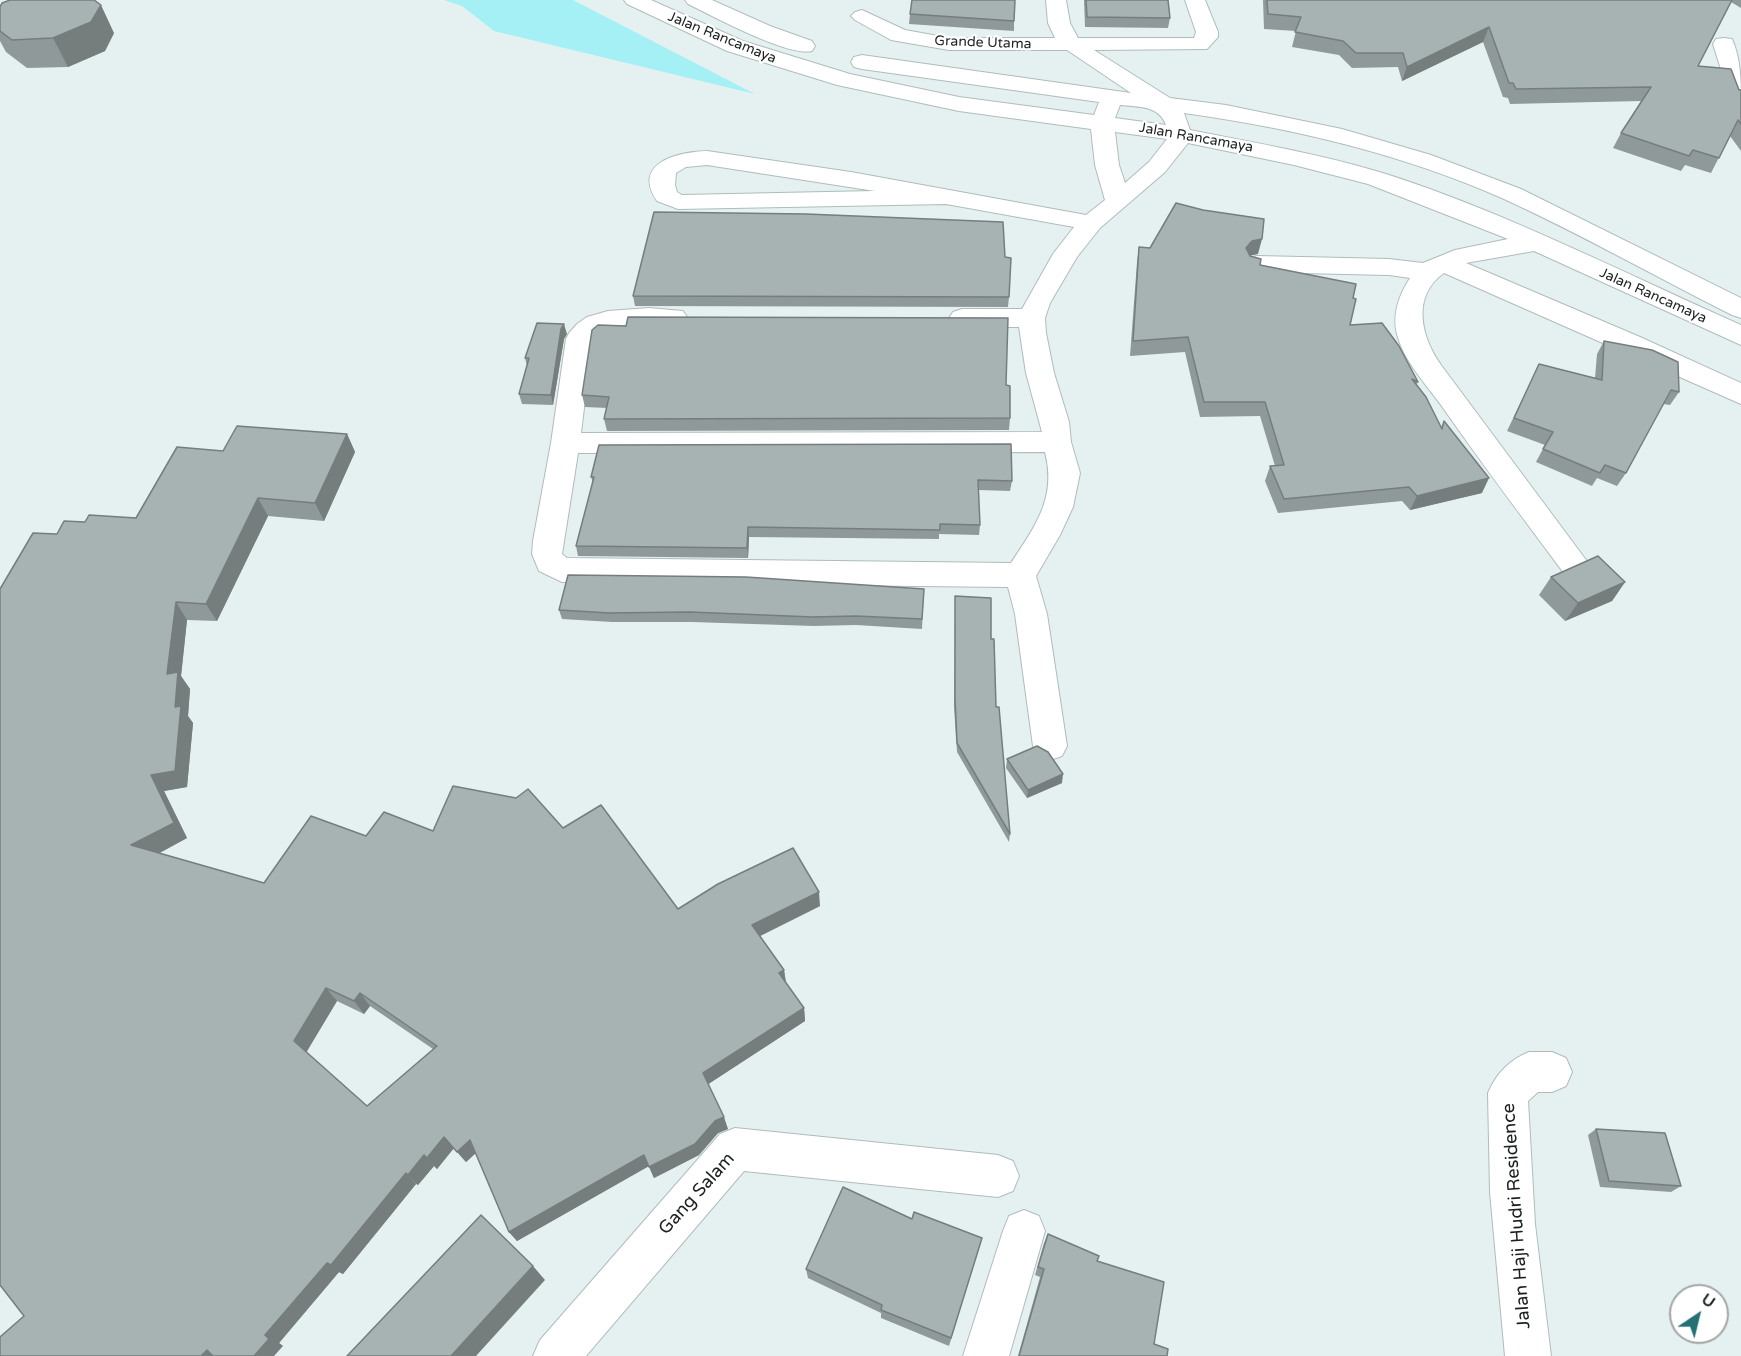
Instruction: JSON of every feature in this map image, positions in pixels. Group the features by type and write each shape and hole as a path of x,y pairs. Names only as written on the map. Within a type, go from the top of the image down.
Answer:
{"street":[{"name":"Jalan Rancamaya","path":"634,0 735,46 812,71 959,104 1102,123 1244,146 1377,179 1448,204 1741,336"},
{"name":"Jalan Rancamaya","path":"695,0 762,31 812,49 865,63 950,76 1116,85 1161,102 1296,125 1423,160 1512,194 1741,309"},
{"path":"1056,0 1062,32 1116,85 1102,123 1107,165 1118,202"},
{"name":"Grande Utama","path":"862,16 899,35 949,44 1074,46 1199,44 1207,38 1207,32 1195,0"},
{"path":"1724,44 1741,98"},
{"path":"1050,746 1031,614 1020,575 1045,535 1063,491 1065,473 1057,442 1055,422 1040,372 1032,318 1037,303 1066,254 1091,223 1157,167 1181,136 1174,116 1161,102"},
{"path":"944,197 678,202 666,196 662,183 664,171 673,163 687,159 707,158 811,172 1091,223"},
{"path":"1537,243 1479,252 1437,268 1411,300 1408,312 1409,328 1417,347 1497,463 1575,564"},
{"path":"1257,264 1437,268 1630,343 1741,394"},
{"path":"702,317 643,317 606,320 594,322 584,330 579,339 547,554 550,563 562,570 1020,575"},
{"path":"938,318 1032,318"},
{"path":"565,443 1057,442"},
{"name":"Jalan Haji Hudri Residence","path":"1528,1356 1521,1305 1509,1143 1508,1093 1530,1072 1552,1072"},
{"name":"Gang Salam","path":"556,1356 735,1149 998,1176"},
{"path":"986,1356 1024,1231"}],"shaded area":[{"path":"444,0 573,0 755,94 494,31 462,6"}],"building":[{"path":"10,0 94,0 101,5 91,22 53,38 12,40 0,31 0,7 2,3"},
{"path":"912,0 1015,0 1014,21 910,14"},
{"path":"1086,0 1168,0 1170,18 1087,17"},
{"path":"1267,0 1732,0 1698,66 1731,69 1739,90 1741,90 1741,124 1738,120 1719,158 1693,150 1689,156 1621,133 1651,87 1516,89 1513,83 1509,83 1489,27 1407,67 1403,53 1356,53 1343,41 1295,32 1301,17 1268,14"},
{"path":"1176,203 1203,210 1264,219 1262,239 1252,241 1246,248 1250,256 1261,259 1260,265 1356,284 1353,298 1356,299 1350,325 1382,323 1399,346 1418,382 1412,379 1426,397 1442,429 1444,421 1489,478 1417,496 1409,487 1284,499 1270,466 1284,465 1265,402 1204,402 1188,337 1133,341 1139,247 1150,248"},
{"path":"654,212 806,214 1003,222 1005,257 1011,258 1009,297 633,296"},
{"path":"628,317 1008,318 1006,385 1010,386 1010,418 604,419 609,397 582,395 592,330 598,325 626,326"},
{"path":"537,323 564,324 561,329 551,395 519,394 529,358 525,358"},
{"path":"1604,341 1652,350 1678,362 1679,392 1671,390 1626,473 1605,465 1600,473 1543,449 1553,432 1514,418 1539,364 1602,380"},
{"path":"237,426 347,434 315,503 258,498 206,604 176,602 167,674 178,672 175,707 181,706 175,771 151,775 174,823 131,845 264,883 311,816 366,836 384,812 433,831 453,786 516,798 528,789 563,828 601,805 678,909 718,884 793,848 819,892 752,925 784,970 779,973 804,1008 703,1073 724,1117 715,1121 695,1144 649,1167 644,1155 509,1232 470,1140 457,1152 444,1137 427,1158 424,1155 408,1175 406,1173 331,1265 327,1263 265,1335 269,1339 254,1356 213,1356 207,1350 201,1356 0,1356 0,1337 24,1316 0,1285 0,589 33,533 57,534 64,521 85,522 89,515 136,518 177,447 223,451","holes":["326,988 354,1001 360,993 437,1046 367,1106 294,1041"]},
{"path":"1011,444 1012,481 978,480 980,525 940,524 940,530 748,527 747,548 576,546 594,477 591,477 599,445"},
{"path":"1598,556 1625,582 1578,603 1551,577"},
{"path":"568,575 746,577 924,589 922,619 559,610"},
{"path":"955,596 991,598 991,639 994,639 996,707 999,707 1010,834 957,743"},
{"path":"1037,746 1048,752 1063,774 1028,790 1007,759"},
{"path":"1596,1129 1665,1133 1681,1186 1609,1181"},
{"path":"843,1187 912,1219 914,1212 982,1238 951,1338 881,1310 882,1305 806,1269"},
{"path":"481,1215 533,1266 451,1356 347,1356"},
{"path":"1048,1234 1099,1256 1097,1261 1164,1282 1154,1344 1168,1349 1167,1356 1019,1356 1044,1269 1038,1267"}]}
